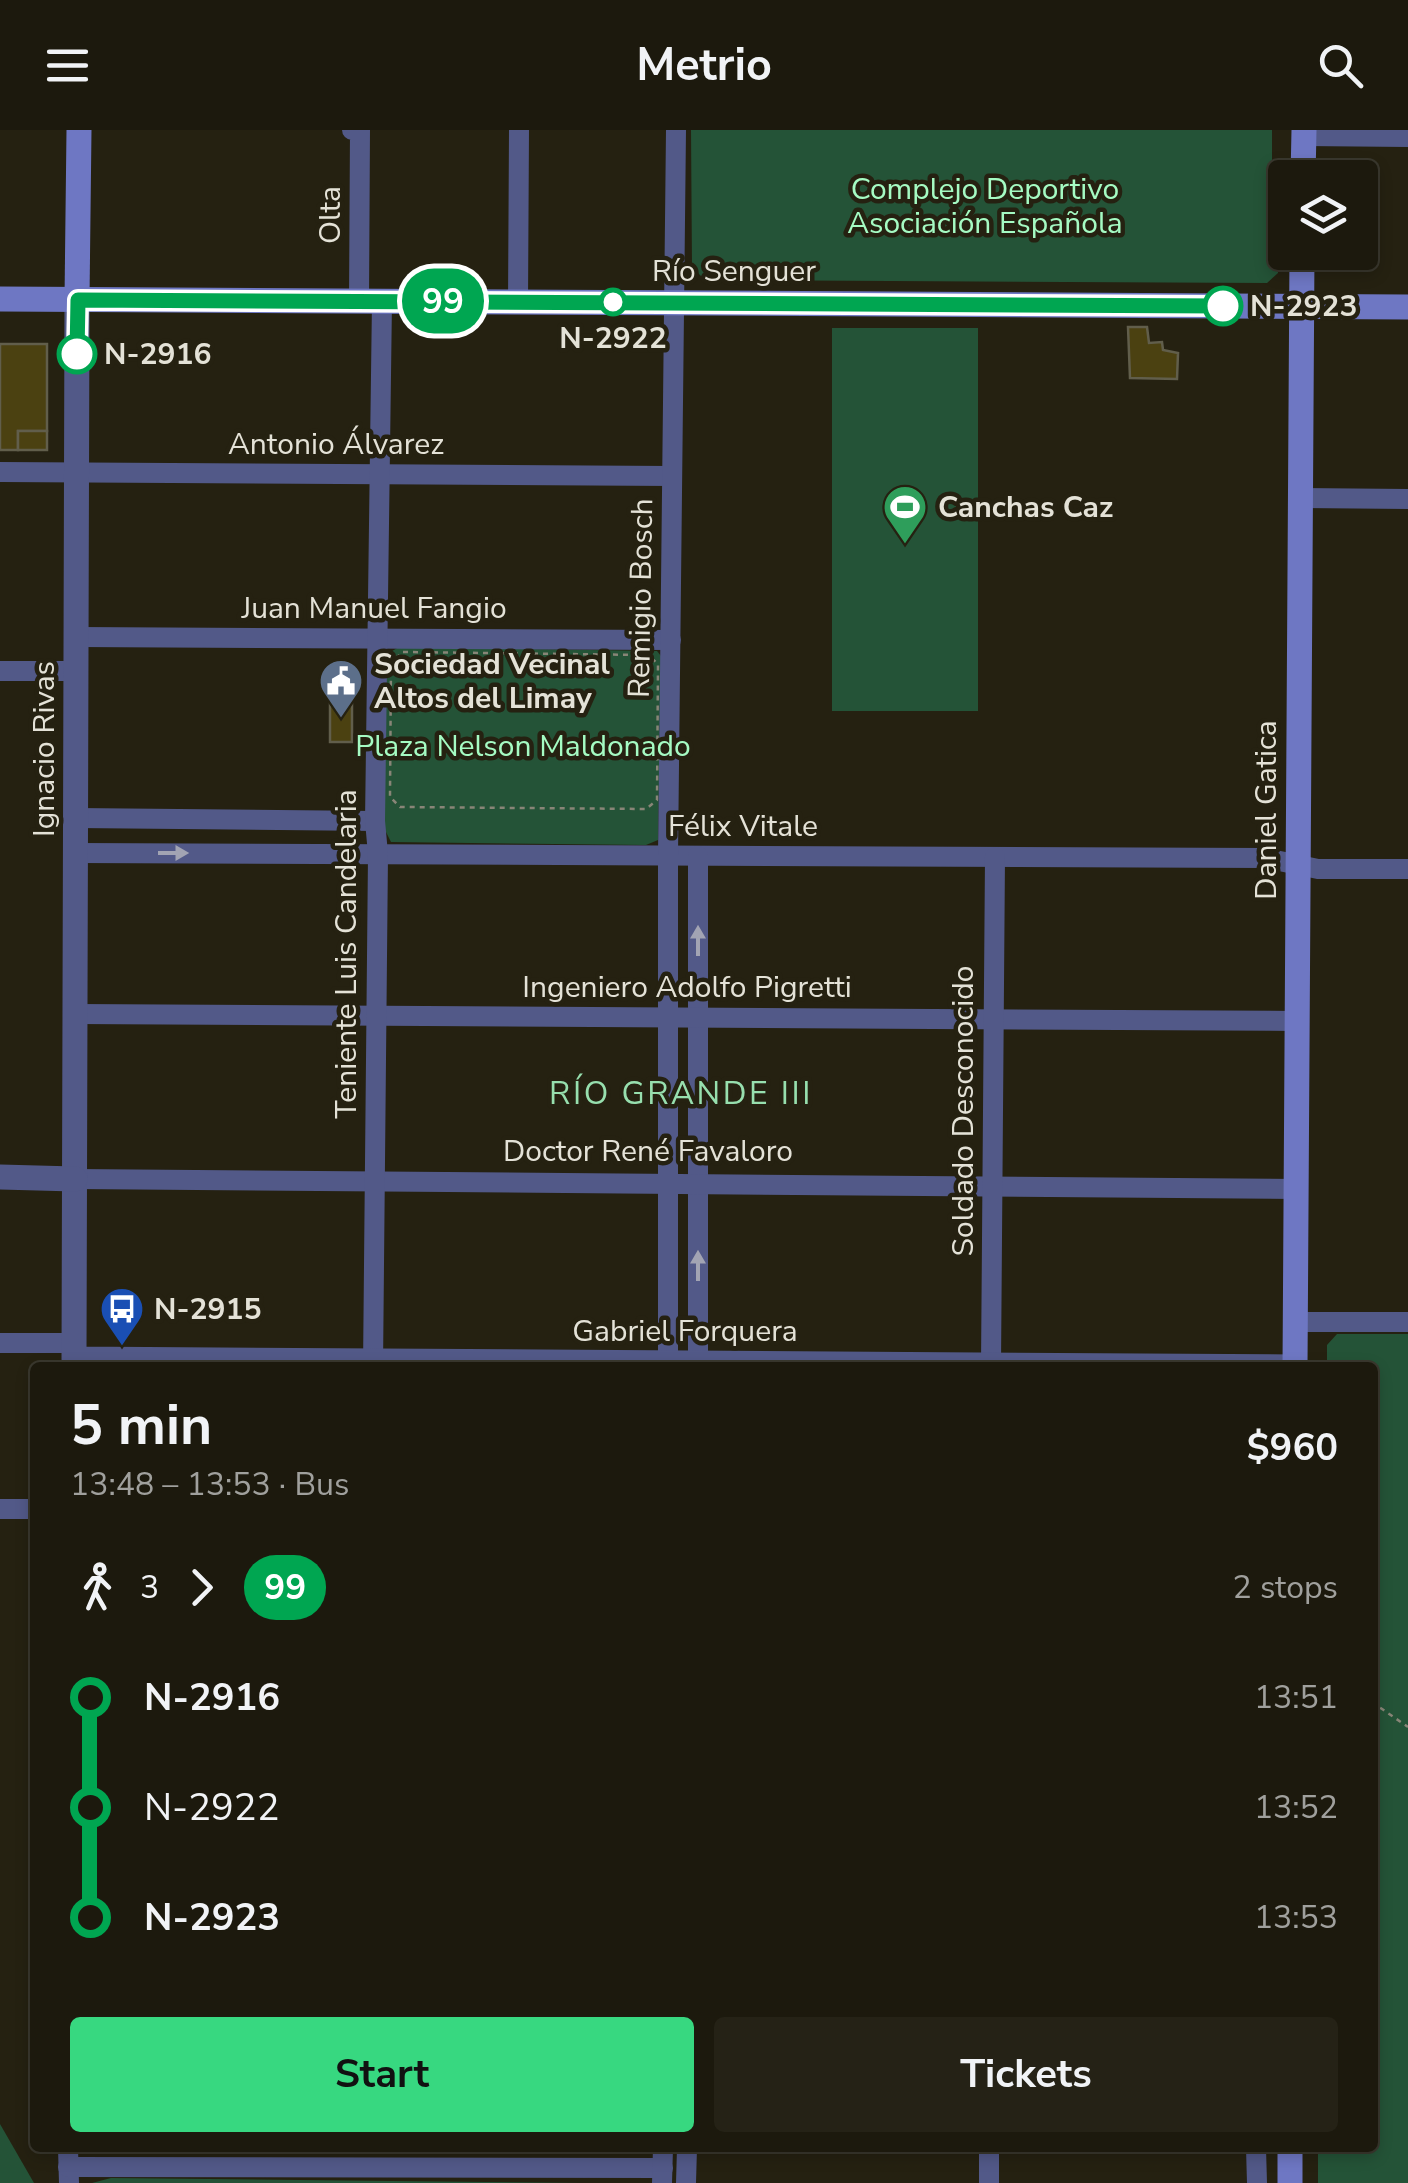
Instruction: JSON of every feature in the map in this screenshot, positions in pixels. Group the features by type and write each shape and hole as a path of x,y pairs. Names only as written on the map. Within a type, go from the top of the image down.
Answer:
{"main road":[{"name":"Ignacio Rivas","path":"78,300 79,130"},
{"path":"1303,160 1304,133"},
{"name":"Daniel Gatica","path":"1295,1362 1302,270"},
{"name":"Río Senguer","path":"0,299 1408,307"},
{"path":"1290,2152 1290,2183"}],"street":[{"path":"352,130 360,130"},
{"name":"Olta","path":"360,130 370,301"},
{"path":"518,302 519,130"},
{"name":"Remigio Bosch","path":"668,1362 668,856 676,130"},
{"path":"1304,133 1408,136"},
{"name":"Ignacio Rivas","path":"74,1356 78,300"},
{"name":"Teniente Luis Candelaria","path":"370,301 380,474 373,1362"},
{"name":"Antonio Álvarez","path":"0,472 672,476"},
{"path":"1301,498 1408,499"},
{"name":"Juan Manuel Fangio","path":"76,637 670,640"},
{"path":"0,671 76,671"},
{"path":"76,818 375,820"},
{"name":"Félix Vitale","path":"76,853 1265,858 1327,869 1408,869"},
{"path":"698,856 698,1362"},
{"name":"Soldado Desconocido","path":"991,1362 995,857"},
{"name":"Ingeniero Adolfo Pigretti","path":"76,1014 1297,1021"},
{"name":"Doctor René Favaloro","path":"0,1178 1296,1189"},
{"path":"1296,1322 1408,1322"},
{"name":"Gabriel Forquera","path":"0,1343 74,1356 298,1362"},
{"path":"0,1509 30,1509"},
{"path":"686,2183 687,2152"},
{"path":"988,2183 989,2152"},
{"path":"1256,2152 1256,2183"},
{"path":"68,2166 365,2158 663,2166"}],"path":[{"path":"403,652 648,654 658,664 656,800 646,809 400,807 390,797 391,662 403,652"},
{"path":"1378,1706 1408,1727"}],"green space":[{"name":"Complejo Deportivo Asociación Española","path":"691,130 1272,130 1272,160 1268,160 1268,270 1278,273 1267,283 705,280 692,267"},
{"name":"Canchas Caz","path":"832,328 978,328 978,711 832,711"},
{"name":"Plaza Nelson Maldonado","path":"399,647 657,651 661,656 658,840 646,845 391,842 384,828 387,654"},
{"path":"1337,1334 1408,1334 1408,2183 1318,2183 1318,2152 1378,2152 1378,1362 1327,1362 1327,1345"},
{"path":"0,2124 34,2183 0,2183"},
{"path":"111,2178 584,2183 92,2183"}],"building":[{"path":"1128,327 1147,327 1149,343 1162,342 1163,350 1178,353 1177,379 1130,378"},
{"path":"0,344 47,344 47,431 18,431 18,450 0,450"},
{"path":"18,431 47,431 47,450 18,450"},
{"name":"Sociedad Vecinal Altos del Limay","path":"330,696 352,696 352,742 330,742"}],"bus line":[{"name":"99","path":"77,354 78,300 1223,306"}],"place":[{"name":"N-2922","path":"613,302"},
{"name":"N-2923","path":"1223,306"},
{"name":"N-2916","path":"77,354"},
{"name":"Canchas Caz","path":"905,545"},
{"name":"Sociedad Vecinal Altos del Limay","path":"341,719"},
{"name":"N-2915","path":"122,1347"}],"district":[{"name":"RÍO GRANDE III","path":"681,1093"}]}
